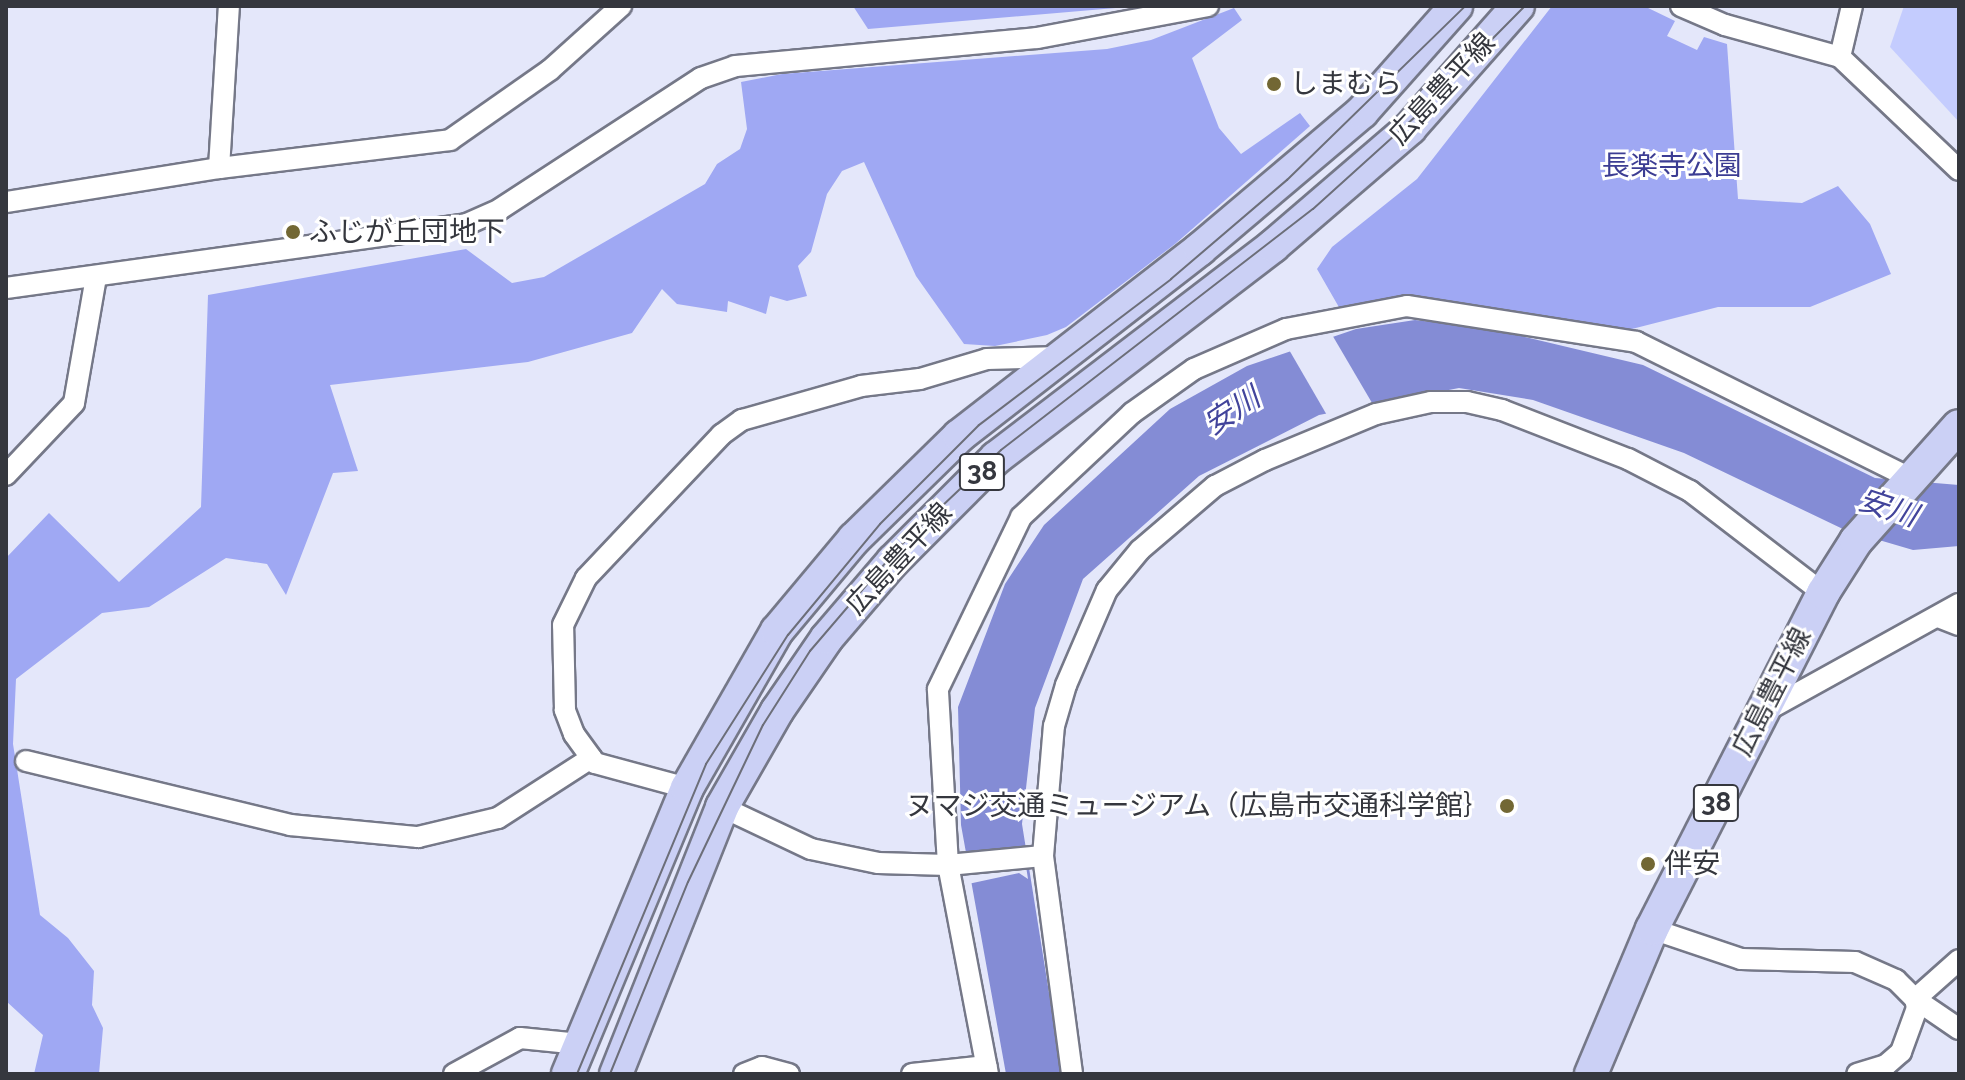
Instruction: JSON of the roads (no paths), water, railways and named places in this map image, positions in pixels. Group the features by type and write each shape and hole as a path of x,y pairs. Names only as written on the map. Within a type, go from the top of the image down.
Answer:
{"main road":[{"name":"広島豊平線","path":"568,1074 687,788 777,631 854,539 959,436 1064,357 1362,112 1456,6"},
{"name":"広島豊平線","path":"616,1074 722,807 777,711 827,638 893,561 996,458 1273,246 1410,128 1518,6"},
{"name":"広島豊平線","path":"1591,1074 1652,929 1823,593 1856,541 1959,426"}],"street":[{"path":"219,168 229,6"},
{"path":"6,202 219,168 450,140 550,70 621,6"},
{"path":"6,288 467,224 500,209 701,78 735,66 1037,38 1208,6"},
{"path":"1681,6 1725,25 1840,57 1959,170"},
{"path":"1840,57 1852,6"},
{"path":"6,475 74,403 96,277"},
{"path":"912,1074 987,1070 948,865 938,689 1021,517 1132,413 1194,369 1286,329 1407,306 1636,342 1910,478"},
{"path":"687,788 591,758 565,710 563,625 586,578 721,435 742,420 861,386 920,379 987,359 1064,357"},
{"path":"1072,1074 1036,856 1054,726 1083,638 1107,590 1140,550 1215,486 1321,434 1376,414 1431,402 1467,402 1628,459 1690,491 1823,593"},
{"path":"1762,713 1959,604"},
{"path":"1938,617 1959,625"},
{"path":"26,761 290,825 418,837 498,818 591,758"},
{"path":"722,807 811,849 878,863 948,865 1036,856"},
{"path":"1652,929 1741,959 1855,962 1896,980 1915,999 1959,1029"},
{"path":"1915,999 1959,960"},
{"path":"1857,1074 1886,1065 1901,1052 1917,1008 1915,999"},
{"path":"454,1074 520,1038 580,1044"},
{"path":"744,1074 762,1067 789,1074"}],"water":[{"name":"安川","path":"1415,320 1492,329 1643,365 1875,478 1959,485 1959,546 1913,550 1845,530 1684,453 1533,400 1459,388 1319,415 1199,476 1083,579 1035,708 1022,824 1062,1074 1006,1074 961,825 958,707 1005,584 1044,525 1170,409 1247,366 1356,329"}],"tram line":[{"path":"577,1074 706,764 788,635 880,524 979,425 1171,279 1287,180 1465,6"},
{"path":"610,1074 688,882 763,725 810,651 901,545 1001,450 1313,209 1417,115 1525,6"}],"place":[{"name":"しまむら","path":"1274,84"},
{"name":"ふじが丘団地下","path":"293,232"},
{"name":"ヌマジ交通ミュージアム（広島市交通科学館｝","path":"1507,806"},
{"name":"伴安","path":"1648,864"}],"park label":[{"name":"長楽寺公園","path":"1672,166"}]}
